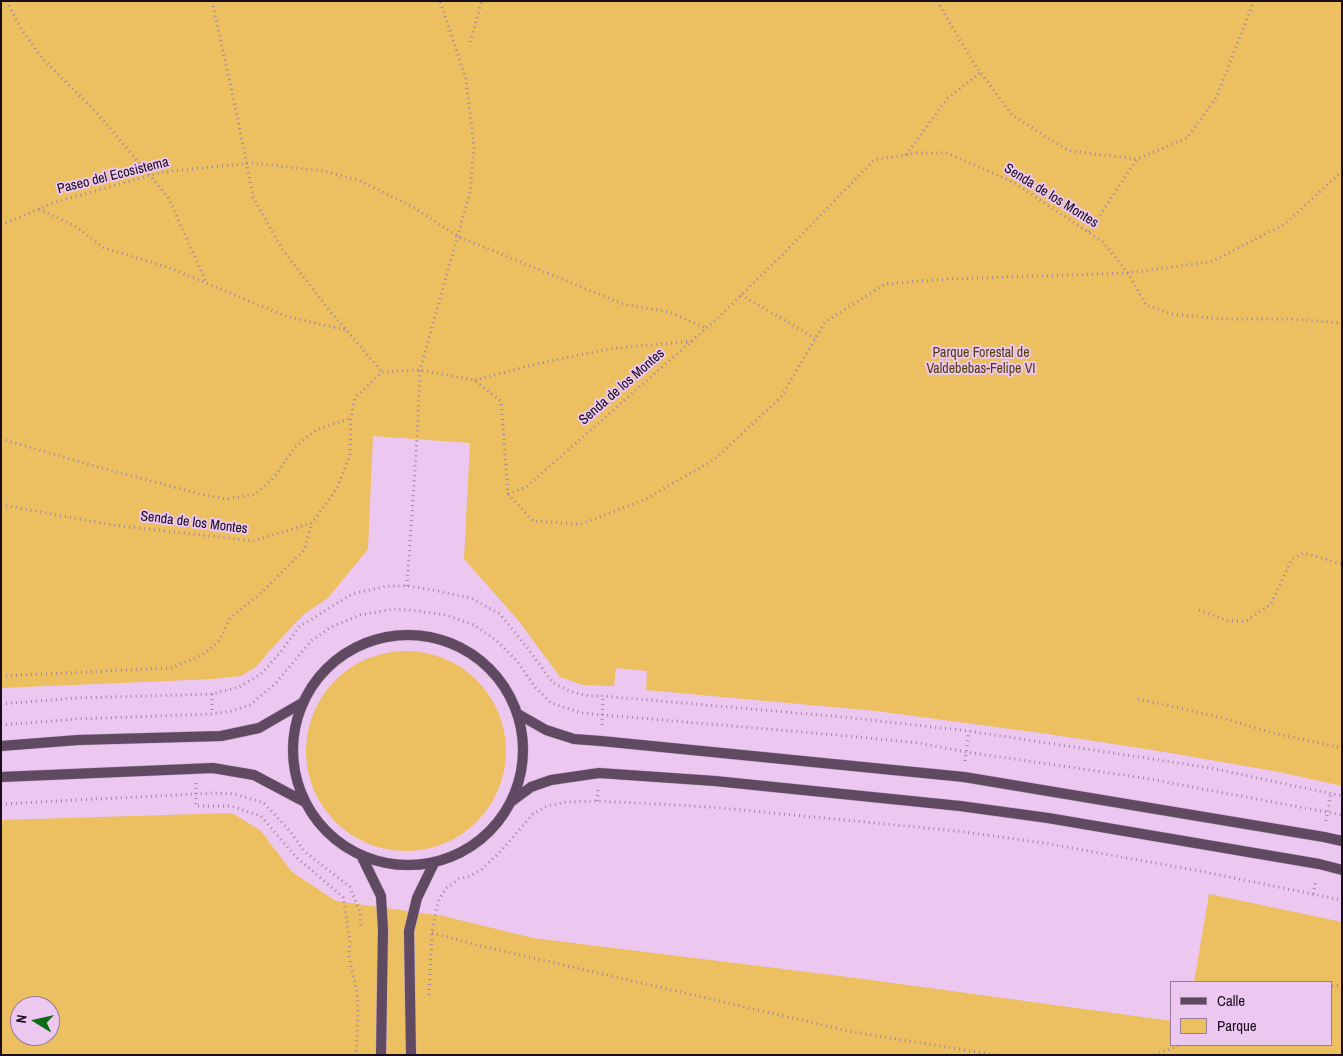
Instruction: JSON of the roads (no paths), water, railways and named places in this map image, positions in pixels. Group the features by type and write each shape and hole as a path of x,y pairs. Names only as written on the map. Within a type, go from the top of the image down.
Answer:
{"street":[{"path":"414,634 448,641 478,658 502,683 518,714 523,743 521,773 512,801 492,829 466,851 434,863 397,866 362,857 338,843 318,824 304,801 293,769 293,735 302,703 321,673 347,651 379,637 414,634"},
{"path":"1,746 78,740 221,736 259,728 302,703"},
{"path":"518,714 546,730 574,740 601,741 964,777 1342,841"},
{"path":"1,777 213,768 254,775 304,801"},
{"path":"512,801 531,787 551,780 599,773 715,781 960,806 1048,818 1319,864 1342,870"},
{"path":"362,857 381,896 383,929 381,1055"},
{"path":"411,1055 409,931 417,898 434,863"}],"park label":[{"name":"Parque Forestal de Valdebebas-Felipe VI","path":"981,362"}]}
